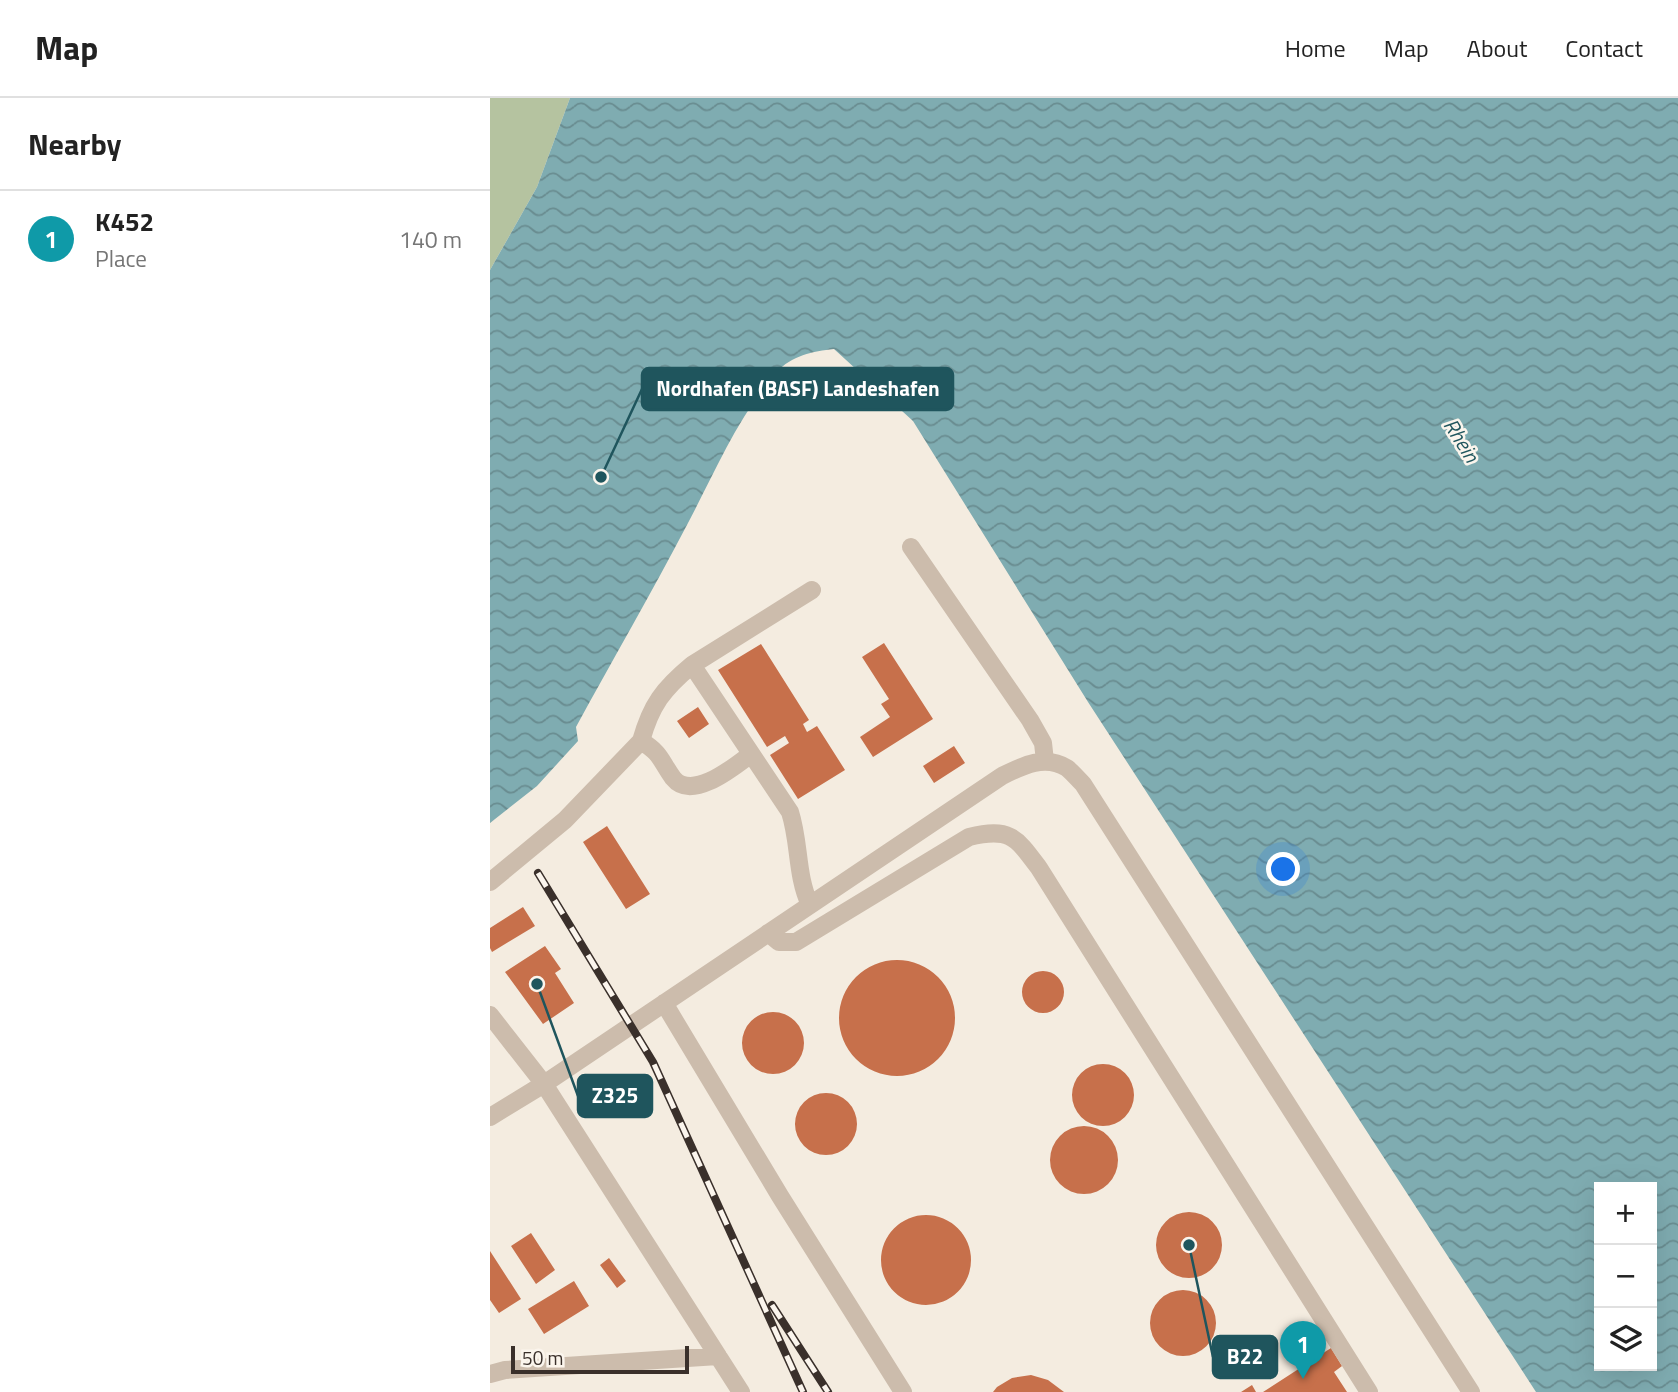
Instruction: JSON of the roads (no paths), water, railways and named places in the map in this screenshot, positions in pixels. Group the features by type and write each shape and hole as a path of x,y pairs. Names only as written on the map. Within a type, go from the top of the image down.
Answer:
{"street":[{"path":"911,547 1030,720 1043,743 1045,761"},
{"path":"490,882 565,820 641,741 648,717 668,684 692,665 812,590"},
{"path":"692,665 790,812 796,830 802,888 810,905"},
{"path":"641,741 656,750 676,781 692,786 715,780 751,754"},
{"path":"490,1118 1002,776 1026,764 1045,761 1066,767 1083,784 1471,1392"},
{"path":"768,933 779,942 796,942 969,837 986,833 1006,834 1020,842 1039,868 1369,1392"},
{"path":"664,1003 780,1196 903,1392"},
{"path":"490,1015 544,1084 741,1392"},
{"path":"490,1374 505,1370 718,1356"}],"water":[{"name":"Rhein","path":"570,98 1678,98 1678,1392 1536,1392 1088,702 913,421 834,349 796,358 783,366 763,389 728,445 576,727 578,741 537,786 490,823 490,270 537,187"}],"railway":[{"path":"538,873 653,1062 803,1392"},
{"path":"772,1305 828,1392"}],"place":[{"name":"Nordhafen (BASF) Landeshafen","path":"601,477"},
{"name":"Z325","path":"537,984"},
{"name":"B22","path":"1189,1245"},
{"name":"K452","path":"1303,1379"}]}
